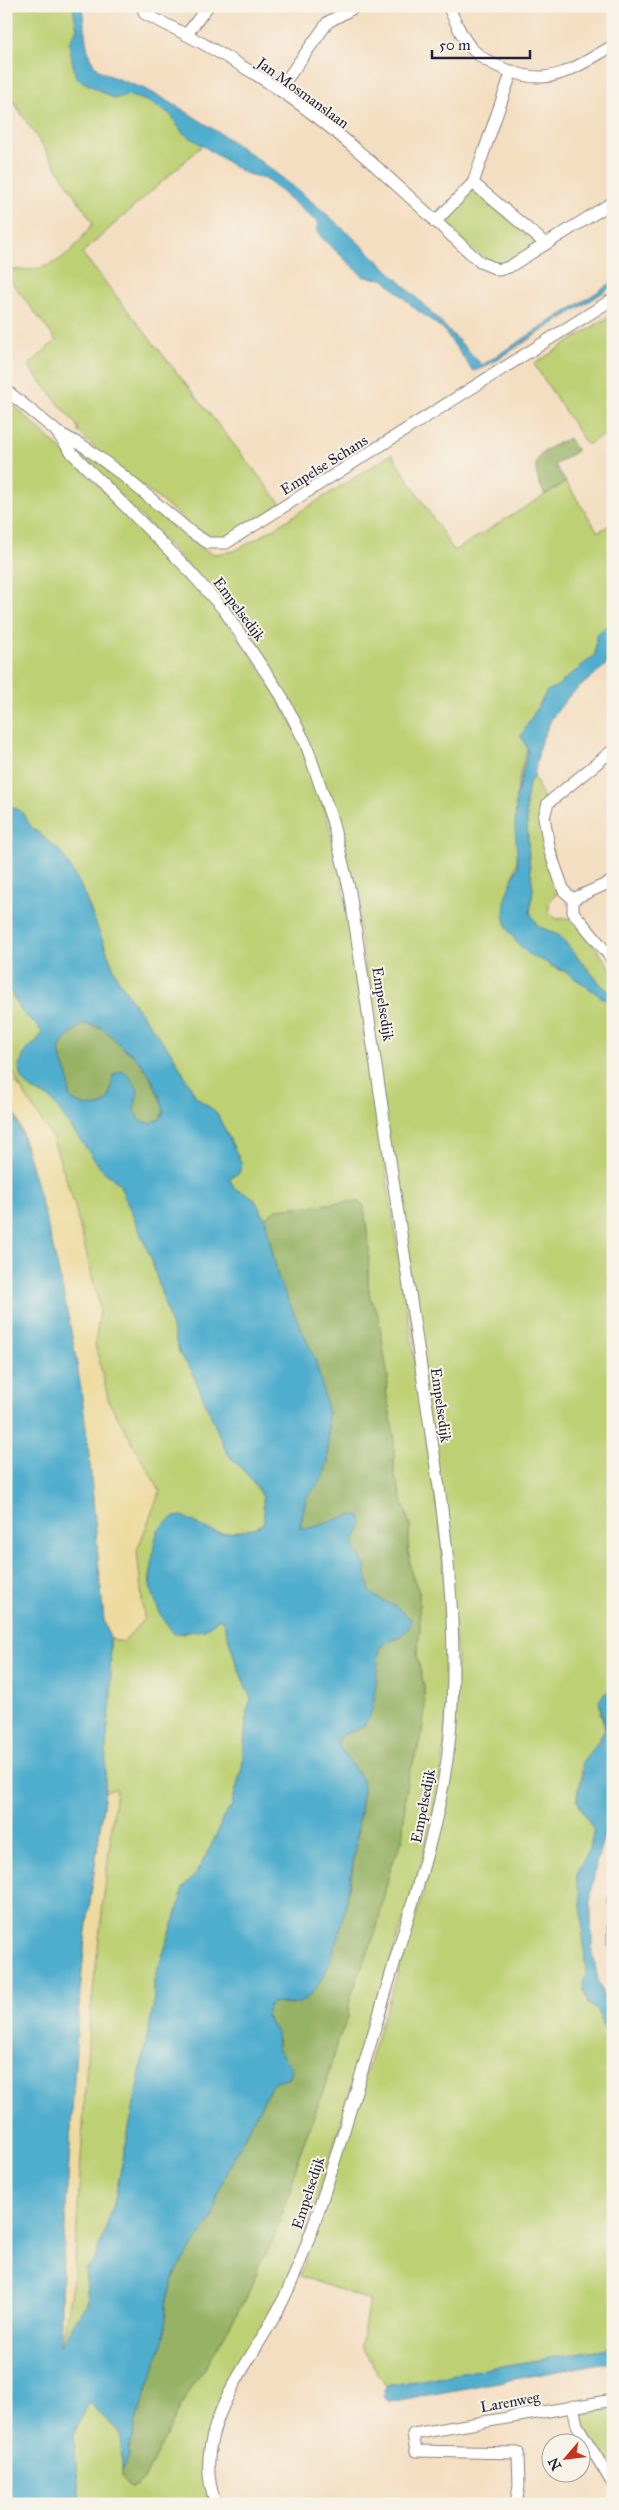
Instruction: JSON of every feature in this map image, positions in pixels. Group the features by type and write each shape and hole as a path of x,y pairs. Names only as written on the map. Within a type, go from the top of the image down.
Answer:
{"street":[{"name":"Jan Mosmanslaan","path":"142,6 146,14 187,34 279,90 347,142 480,262 499,270 509,267 613,202"},
{"path":"187,34 208,6"},
{"path":"279,90 328,22 357,6"},
{"path":"448,6 472,49 489,62 512,71 544,77 567,70 613,46"},
{"path":"435,222 473,183 512,71"},
{"path":"473,183 546,244"},
{"name":"Empelse Schans","path":"55,430 85,447 121,474 191,532 208,543 226,543 613,299"},
{"name":"Empelsedijk","path":"6,390 55,430 72,453 183,564 224,610 282,695 306,744 332,820 350,892 441,1502 451,1588 453,1675 450,1735 445,1778 431,1846 332,2170 302,2256 274,2318 222,2407 215,2430 208,2466 216,2504"},
{"path":"613,750 548,803 544,817 550,852 564,891 573,899 573,912 613,960"},
{"path":"573,899 613,881"},
{"path":"613,1899 613,1945"},
{"name":"Larenweg","path":"516,2504 519,2486 518,2453 416,2451 413,2434 613,2400"},
{"path":"573,2406 577,2425 613,2484"}],"green space":[{"path":"10,6 73,6 77,29 69,44 76,78 147,101 171,114 182,132 203,145 82,253 281,504 255,523 235,533 214,537 204,535 97,450 78,432 78,427 28,366 56,340 6,275 6,269 35,269 57,261 75,246 93,223 6,90 6,28 10,21"},
{"path":"475,189 535,243 515,257 502,263 488,260 471,247 444,220"},
{"path":"613,314 613,451 603,435 587,445 534,364"},
{"path":"6,398 131,517 210,602 245,648 276,696 303,747 326,815 343,885 442,1542 449,1676 442,1772 426,1847 316,2203 297,2257 284,2288 235,2372 213,2417 206,2439 203,2459 204,2476 210,2504 80,2504 73,2435 89,2403 109,2420 119,2434 122,2451 122,2477 144,2479 191,2386 204,2370 251,2289 259,2264 272,2242 290,2192 299,2155 323,2092 337,2043 348,2017 350,1998 376,1931 390,1869 402,1841 407,1780 421,1739 425,1709 424,1687 417,1656 420,1630 419,1592 411,1573 408,1549 410,1526 394,1473 394,1435 386,1391 388,1378 378,1314 370,1298 368,1283 369,1249 364,1206 357,1201 277,1209 265,1218 251,1196 235,1189 229,1178 242,1164 216,1112 196,1097 173,1055 136,1007 118,979 80,884 59,850 31,827 21,811 6,804"},
{"path":"569,438 577,451 555,465 566,482 545,495 537,473 538,459 549,448"},
{"path":"82,451 107,468 169,524 200,548 215,554 234,551 260,537 392,454 454,551 566,482 598,532 613,523 613,627 609,624 596,635 596,653 587,664 547,691 528,744 518,785 516,809 518,850 512,879 550,966 566,972 613,1005 613,1690 604,1694 600,1712 605,1729 581,1770 582,1774 577,1798 581,1810 591,1823 594,1831 588,1852 578,1872 577,1882 580,1892 586,1973 583,1983 588,2004 597,2010 613,2051 613,2347 386,2386 361,2346 369,2300 300,2276 422,1898 435,1848 447,1797 452,1762 457,1655 353,881 277,680 234,619 184,562 80,453"},
{"path":"534,776 545,802 558,887 556,894 549,902 549,912 557,919 568,918 576,922 613,971 613,994 602,986 560,936 538,926 530,913 533,889 529,860 526,803 529,783"},
{"path":"6,984 22,1012 39,1027 42,1033 35,1043 26,1050 40,1094 50,1098 102,1170 119,1183 151,1258 180,1355 191,1369 227,1453 252,1480 263,1497 264,1522 259,1526 245,1531 221,1533 207,1530 193,1521 152,1566 149,1580 160,1614 182,1634 194,1630 204,1630 220,1618 224,1623 236,1663 251,1699 247,1711 242,1768 231,1807 222,1819 219,1830 196,1874 183,1888 177,1913 154,1980 154,2003 114,2204 95,2259 85,2269 88,2301 61,2347 74,2273 89,2026 116,1789 105,1791 106,1744 111,1698 110,1638 123,1642 144,1619 137,1551 160,1491 109,1402 95,1344 100,1309 74,1203 52,1137 21,1089 6,1057"},
{"path":"83,1024 96,1026 104,1030 144,1068 156,1088 162,1103 164,1111 160,1119 151,1123 141,1122 134,1110 138,1090 111,1087 111,1092 105,1103 94,1106 83,1105 72,1100 69,1096 67,1073 60,1051 62,1043"},
{"path":"357,1201 364,1206 369,1249 368,1283 370,1298 378,1314 388,1378 386,1391 394,1435 394,1473 410,1526 408,1549 411,1573 419,1592 420,1630 417,1656 424,1687 425,1709 421,1739 407,1780 402,1841 390,1869 376,1931 350,1998 348,2017 337,2043 323,2092 299,2155 290,2192 272,2242 259,2264 251,2289 204,2370 191,2386 144,2479 137,2487 130,2488 122,2477 122,2471 129,2456 135,2424 165,2337 166,2305 172,2281 178,2267 212,2220 217,2197 227,2170 271,2086 276,2080 290,2078 291,2070 277,2049 276,2036 266,2016 268,2006 273,2003 293,2005 344,1914 352,1874 363,1790 358,1773 338,1745 339,1736 357,1730 366,1723 380,1647 386,1641 399,1638 395,1606 377,1598 369,1590 361,1558 353,1545 362,1524 352,1514 314,1529 300,1529 306,1498 323,1478 328,1461 328,1413 287,1297 278,1278 265,1218 277,1209"},
{"path":"613,2409 613,2474 592,2441 592,2432 586,2432 580,2422 582,2415"}],"sand":[{"path":"6,1071 21,1089 52,1137 74,1203 100,1309 95,1344 109,1402 160,1491 137,1551 144,1619 123,1642 110,1638 104,1621 76,1358 56,1267 23,1135 6,1087"},
{"path":"116,1789 89,2026 74,2273 61,2347 61,2289 78,2015 85,1938 105,1791"}],"water":[{"path":"73,6 82,6 87,47 97,68 108,75 143,88 190,114 230,140 298,190 393,275 482,365 613,282 613,286 485,367 473,371 443,329 417,310 383,279 364,277 321,237 318,232 317,222 266,179 244,173 182,132 170,114 147,101 127,95 115,99 76,78 69,44 77,29"},
{"path":"609,624 613,627 613,659 568,697 552,718 540,744 534,776 529,783 526,803 529,860 533,889 530,913 538,926 560,936 602,986 613,994 613,1005 566,972 530,955 517,943 507,928 504,914 506,895 518,866 515,825 516,798 528,750 521,736 547,691 556,687 595,655 596,635"},
{"path":"6,804 21,811 31,827 59,850 80,884 118,979 136,1007 173,1055 196,1097 216,1112 242,1164 239,1173 229,1178 235,1189 251,1196 265,1218 278,1278 315,1359 328,1413 328,1461 323,1478 306,1498 300,1528 316,1526 346,1516 361,1516 362,1524 353,1545 365,1566 369,1590 377,1598 395,1606 411,1619 410,1625 404,1633 380,1647 374,1700 369,1718 359,1728 339,1736 338,1745 362,1780 363,1790 351,1872 337,1939 327,1968 315,1990 296,2004 272,2003 268,2006 266,2016 276,2031 277,2049 292,2070 289,2079 276,2080 271,2086 227,2170 217,2197 212,2220 178,2267 172,2281 166,2305 165,2337 135,2424 129,2456 122,2471 121,2434 89,2403 73,2435 80,2504 6,2504 6,1087 46,1221 70,1324 85,1423 104,1621 110,1638 111,1698 106,1744 105,1791 85,1938 78,2015 61,2289 60,2346 88,2301 85,2269 95,2259 114,2204 154,2003 154,1980 177,1913 183,1888 196,1874 219,1830 222,1819 231,1807 242,1768 247,1711 251,1699 236,1663 224,1623 220,1618 204,1630 174,1634 160,1614 150,1586 154,1544 158,1530 173,1517 183,1516 207,1530 223,1534 258,1527 264,1522 263,1497 252,1480 227,1453 191,1369 180,1355 151,1258 119,1183 102,1170 50,1098 32,1090 22,1079 19,1066 26,1050 35,1043 42,1033 39,1027 22,1012 6,984","holes":["83,1024 100,1027 107,1032 134,1056 144,1068 153,1081 162,1103 164,1111 160,1119 151,1123 141,1122 134,1110 138,1090 129,1075 122,1071 113,1075 109,1099 105,1103 95,1106 83,1105 72,1100 69,1096 69,1083 60,1051 62,1043"]},
{"path":"613,1690 613,1700 608,1702 609,1710 613,1712 613,1804 596,1864 591,1895 591,1921 593,1954 598,1981 613,2022 613,2051 597,2010 588,2004 584,1992 583,1983 586,1973 580,1892 577,1877 588,1852 594,1831 578,1802 577,1795 583,1777 582,1762 601,1738 605,1729 599,1701 604,1694"},
{"path":"613,2347 613,2361 390,2402 384,2398 383,2391 386,2386"}]}
